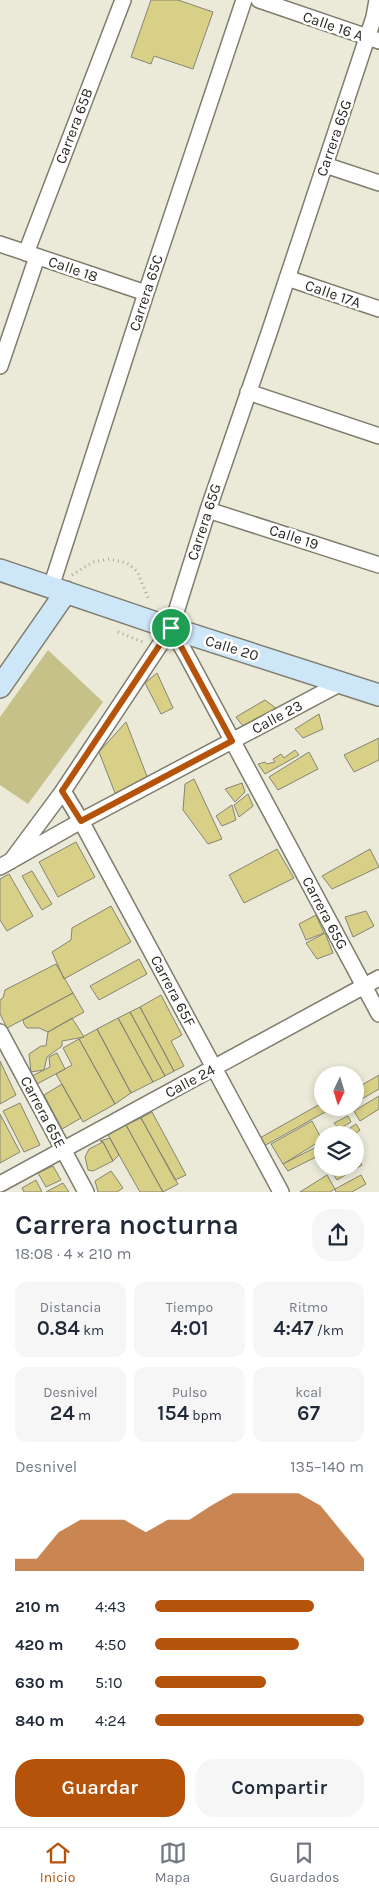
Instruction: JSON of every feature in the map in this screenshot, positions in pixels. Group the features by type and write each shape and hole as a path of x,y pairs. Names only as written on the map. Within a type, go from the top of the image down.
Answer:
{"street":[{"name":"Carrera 65B","path":"0,366 31,255 123,0"},
{"name":"Carrera 65C","path":"62,585 146,293 244,0"},
{"name":"Calle 16 A","path":"259,0 373,39"},
{"name":"Carrera 65G","path":"377,0 373,39 325,165 208,510 171,628 379,1014"},
{"path":"325,165 379,183"},
{"name":"Calle 18","path":"0,244 146,293"},
{"name":"Calle 17A","path":"287,278 379,309"},
{"path":"248,392 379,436"},
{"name":"Calle 19","path":"208,510 379,564"},
{"name":"Calle 20","path":"0,570 62,585 171,628 379,695"},
{"path":"0,686 62,585"},
{"path":"5,864 62,791 171,628"},
{"name":"Calle 23","path":"5,864 81,821 343,682"},
{"name":"Carrera 65F","path":"62,791 81,821 281,1192"},
{"name":"Calle 24","path":"0,1184 63,1148 214,1069 379,978"},
{"name":"Carrera 65E","path":"0,1032 86,1192"}],"path":[{"path":"62,585 93,562 110,559 127,563 136,572 150,602"}],"shaded area":[{"path":"48,650 103,702 28,804 0,785 0,717"}],"building":[{"path":"151,0 178,0 213,12 193,69 154,56 151,64 131,57"},
{"path":"157,673 173,708 161,714 145,683"},
{"path":"265,700 277,709 243,726 236,717"},
{"path":"319,714 323,729 303,738 295,729"},
{"path":"126,722 148,779 115,793 99,752"},
{"path":"379,738 379,760 354,772 344,755"},
{"path":"295,750 299,755 265,774 258,764 275,762 273,759 281,754 284,758"},
{"path":"309,752 318,769 278,790 269,777"},
{"path":"194,779 222,839 208,844 183,810 185,784"},
{"path":"242,783 245,792 235,802 225,789"},
{"path":"248,794 253,806 239,817 234,805"},
{"path":"232,805 236,820 222,826 216,816"},
{"path":"76,842 95,877 58,897 39,862"},
{"path":"277,849 294,878 244,903 229,875"},
{"path":"370,849 379,867 332,889 322,876"},
{"path":"32,871 52,904 42,910 22,876"},
{"path":"9,874 33,916 7,931 0,920 0,879"},
{"path":"111,906 131,942 64,979 52,952 71,940 72,928"},
{"path":"366,911 374,926 353,937 345,917"},
{"path":"316,915 324,933 306,940 299,924"},
{"path":"325,933 333,953 317,959 306,943"},
{"path":"139,959 147,974 99,1000 90,986"},
{"path":"56,964 73,993 7,1028 0,1014 0,1000 3,998 5,990"},
{"path":"73,993 84,1012 48,1032 39,1028 27,1028 24,1024 23,1020"},
{"path":"161,995 182,1035 171,1041 184,1066 174,1071 140,1007"},
{"path":"140,1007 174,1071 165,1076 130,1012"},
{"path":"130,1012 165,1076 153,1082 118,1018"},
{"path":"72,1018 84,1037 62,1041 62,1046 47,1057 44,1070 31,1072 29,1054 41,1046 46,1046 48,1032"},
{"path":"118,1018 153,1082 131,1093 97,1029"},
{"path":"97,1029 131,1093 115,1104 79,1039"},
{"path":"79,1039 115,1104 83,1122 56,1074 72,1065 63,1048"},
{"path":"57,1053 65,1069 37,1084 30,1077 50,1067 49,1057"},
{"path":"0,1061 16,1095 0,1104"},
{"path":"379,1075 379,1089 364,1098 364,1084"},
{"path":"62,1084 81,1118 62,1129 44,1095"},
{"path":"379,1096 379,1109 360,1121 357,1116 364,1116 364,1105"},
{"path":"20,1103 40,1145 24,1152 3,1111"},
{"path":"314,1108 314,1116 318,1116 264,1146 258,1139"},
{"path":"152,1112 186,1175 175,1180 141,1118"},
{"path":"0,1114 20,1152 0,1163"},
{"path":"348,1116 351,1122 344,1126 336,1126 334,1123"},
{"path":"141,1118 178,1184 163,1192 126,1125"},
{"path":"312,1121 315,1126 314,1145 283,1164 271,1144"},
{"path":"126,1125 163,1192 140,1192 119,1155 108,1135"},
{"path":"110,1138 119,1155 113,1161 103,1142 100,1141"},
{"path":"103,1142 113,1161 93,1171 88,1170 85,1157 89,1149"},
{"path":"314,1148 314,1158 288,1171 283,1164"},
{"path":"53,1166 61,1180 46,1187 38,1173"},
{"path":"111,1171 123,1188 117,1192 98,1192 95,1181"},
{"path":"325,1176 328,1176 335,1189 330,1192 300,1192"},
{"path":"334,1176 344,1176 337,1180"},
{"path":"359,1176 362,1176 366,1184 352,1192 336,1192 335,1189"},
{"path":"36,1180 42,1192 24,1192 22,1188"},
{"path":"63,1183 69,1192 46,1192"}],"route":[{"path":"171,628 232,741 81,821 62,791 171,628"}]}
